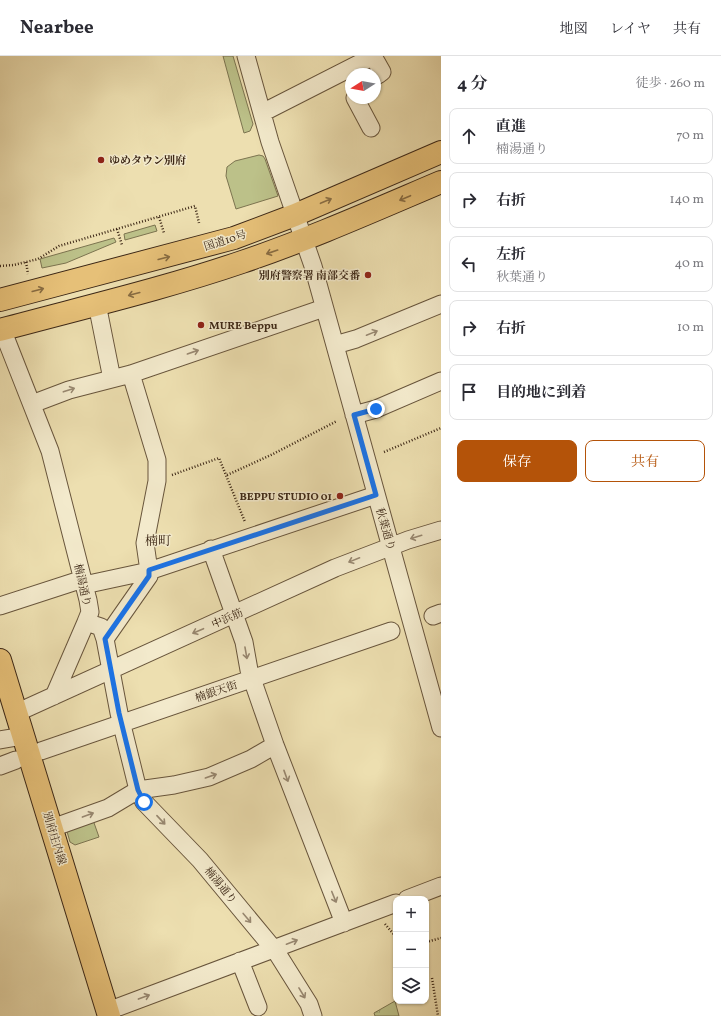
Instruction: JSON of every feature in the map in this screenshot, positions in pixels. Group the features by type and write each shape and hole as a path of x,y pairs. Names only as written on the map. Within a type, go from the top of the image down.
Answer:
{"main road":[{"name":"国道10号","path":"0,300 234,238 295,214 441,152"},
{"path":"1,329 185,280 304,240 441,182"},
{"name":"別府庄内線","path":"0,660 109,1014"}],"street":[{"name":"秋葉通り","path":"246,56 262,113 304,240 335,345 441,728"},
{"path":"262,113 373,56 380,68"},
{"path":"358,104 371,128"},
{"path":"97,304 112,379"},
{"path":"335,345 356,339 441,304"},
{"path":"32,404 69,390 131,374 324,308"},
{"name":"楠湯通り","path":"1,329 50,451 90,612 86,622 100,627 105,639 122,723 138,790 144,802 200,860 273,949 305,997 313,1016"},
{"path":"105,639 149,576 145,543 157,481 157,460 131,374"},
{"path":"354,415 376,409 441,381"},
{"path":"0,606 83,582 149,570 376,495"},
{"name":"中浜筋","path":"16,713 335,568 391,546 441,530"},
{"path":"212,549 244,642 252,678 275,745 344,922"},
{"path":"54,696 86,622"},
{"name":"楠銀天街","path":"41,751 391,630"},
{"path":"0,740 24,736"},
{"path":"52,828 108,808 138,790 174,785 210,777 251,759 275,745"},
{"path":"0,766 16,760"},
{"path":"415,896 441,886"},
{"path":"109,1014 240,961 393,904"},
{"path":"240,961 258,1008"}],"path":[{"path":"0,266 14,266 38,259 59,246 194,206 199,224"},
{"path":"159,216 164,233"},
{"path":"117,229 122,245"},
{"path":"26,262 28,274"},
{"path":"227,475 271,455 337,421"},
{"path":"384,452 441,428"},
{"path":"157,481 219,458 250,536"},
{"path":"382,919 393,934"},
{"path":"429,941 441,938"},
{"path":"432,978 438,1016"}],"green space":[{"path":"223,56 233,56 253,124 250,131 244,133"},
{"path":"259,155 263,156 265,159 278,196 236,209 226,176 227,167 235,161"},
{"path":"155,225 157,231 125,240 124,234"},
{"path":"114,238 116,242 66,263 42,268 40,259"},
{"path":"93,820 99,837 75,845 70,842 66,828"},
{"path":"393,1002 393,1004 396,1004 399,1016 375,1016 374,1013"}],"place":[{"name":"ゆめタウン別府","path":"101,160"},
{"name":"別府警察署 南部交番","path":"368,275"},
{"name":"MURE Beppu","path":"201,325"},
{"name":"BEPPU STUDIO 01","path":"340,496"}],"district":[{"name":"楠町","path":"158,540"}],"route":[{"path":"144,802 138,790 119,713 105,639 149,576 149,570 376,495 354,415 376,409"}]}
